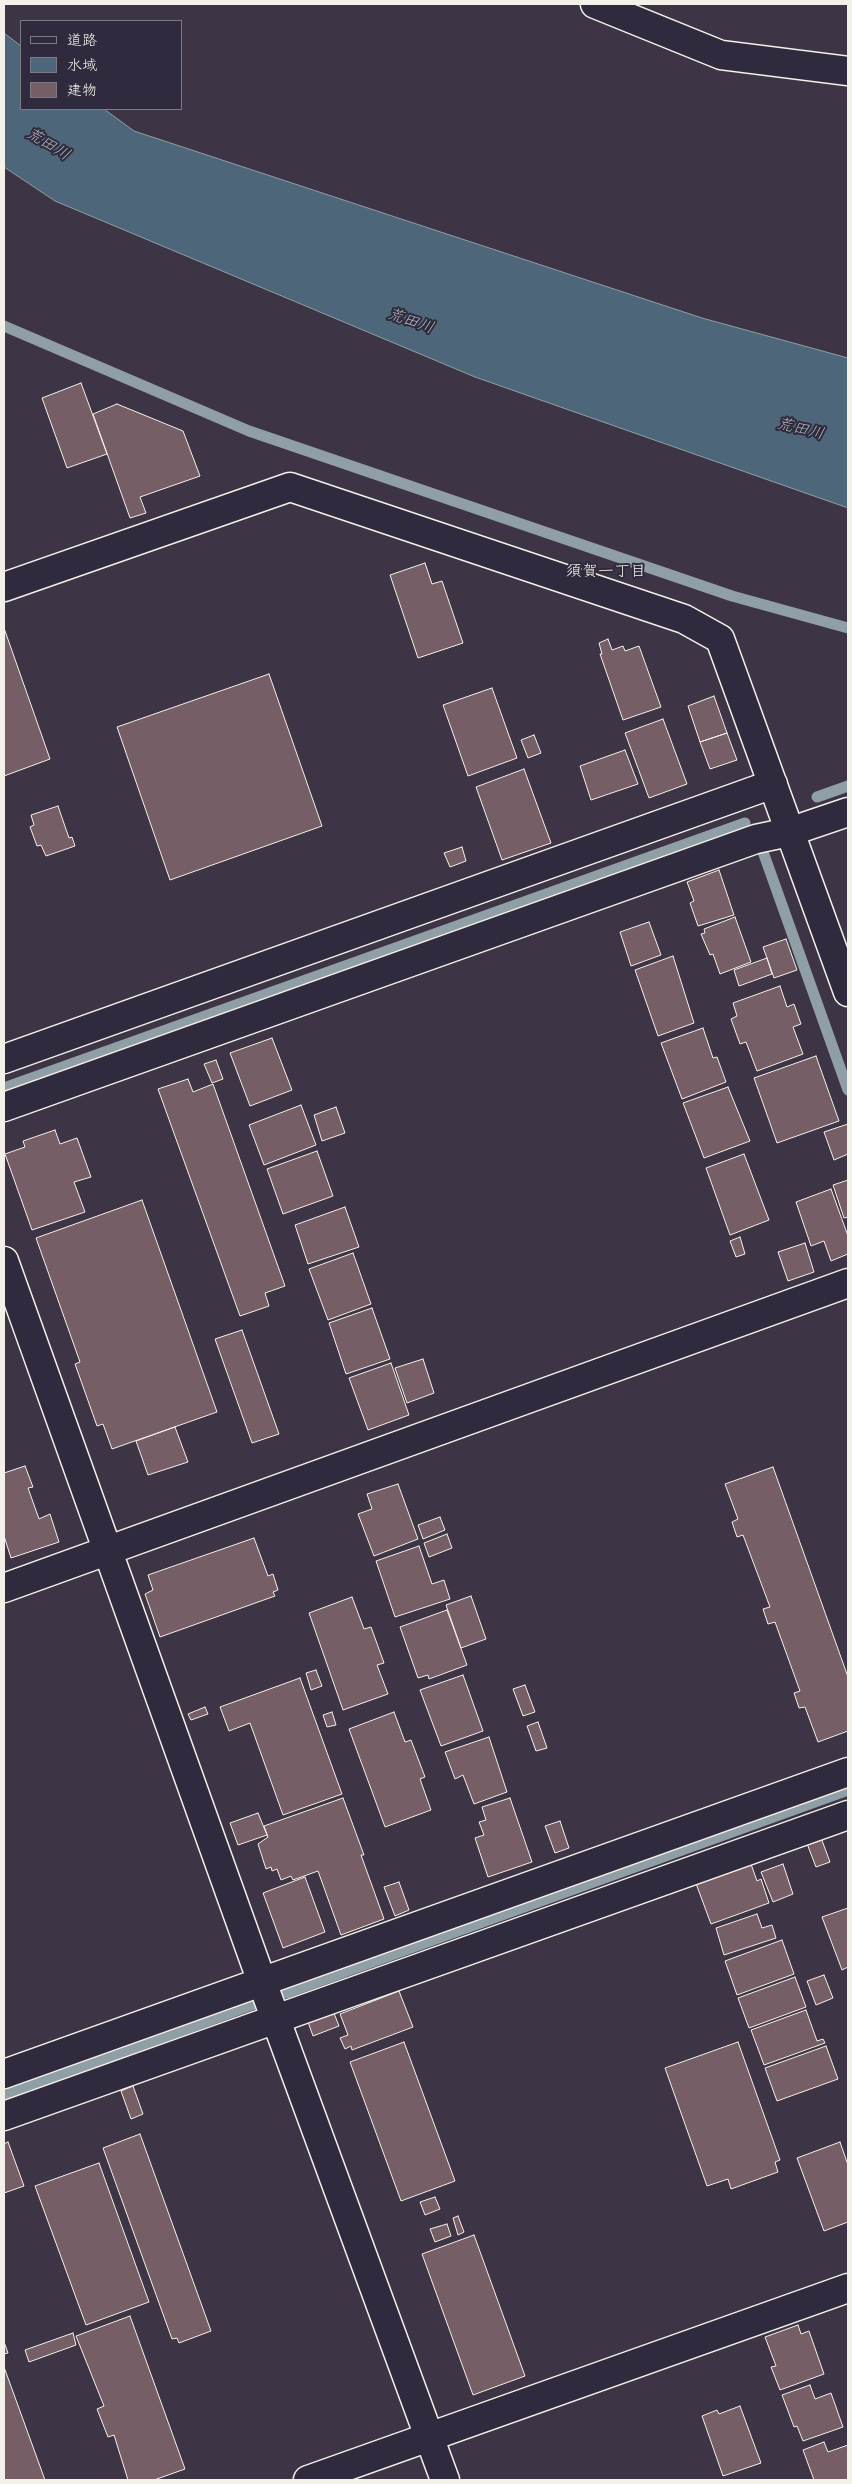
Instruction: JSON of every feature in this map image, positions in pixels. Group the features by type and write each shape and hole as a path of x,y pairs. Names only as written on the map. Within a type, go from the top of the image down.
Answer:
{"street":[{"path":"595,4 721,55 848,71"},
{"path":"4,587 290,487 684,619 720,639 848,992"},
{"path":"4,1059 773,784"},
{"path":"4,1108 746,842 789,832 848,812"},
{"path":"4,1261 262,1982 445,2480"},
{"path":"4,1588 848,1283"},
{"path":"4,2074 848,1772"},
{"path":"4,2116 848,1814"},
{"path":"308,2480 848,2288"}],"water":[{"name":"荒田川","path":"4,33 20,45 20,110 105,110 134,131 702,318 848,358 848,508 475,377 55,201 4,167"}],"building":[{"path":"81,383 107,454 67,468 42,398"},
{"path":"117,404 183,431 200,476 140,497 146,513 130,518 93,414"},
{"path":"425,563 432,584 442,581 463,643 418,658 390,575"},
{"path":"4,628 50,759 4,776"},
{"path":"608,639 612,650 623,646 625,651 639,646 661,707 623,720 600,654 602,654 599,643"},
{"path":"269,674 322,826 170,880 117,727"},
{"path":"492,688 517,758 468,776 443,705"},
{"path":"714,696 727,733 700,742 688,706"},
{"path":"663,719 687,784 649,798 625,733"},
{"path":"727,733 737,760 710,769 700,742"},
{"path":"534,735 541,753 528,758 521,740"},
{"path":"625,750 638,784 591,800 580,766"},
{"path":"524,769 551,843 502,860 476,787"},
{"path":"58,806 69,838 72,837 75,846 46,856 41,845 37,846 30,827 34,825 31,815"},
{"path":"462,847 466,861 450,867 444,853"},
{"path":"719,870 734,915 698,926 690,903 694,901 687,882"},
{"path":"735,917 751,962 720,974 713,954 710,955 701,934 705,933 704,929"},
{"path":"649,922 661,955 631,966 620,932"},
{"path":"786,939 797,970 774,978 763,947"},
{"path":"673,956 694,1023 658,1036 635,970"},
{"path":"767,958 772,974 739,986 734,970"},
{"path":"780,986 787,1007 794,1004 801,1024 793,1027 803,1054 757,1071 746,1042 740,1044 731,1019 737,1016 733,1003"},
{"path":"703,1028 713,1058 717,1057 726,1082 682,1099 661,1043"},
{"path":"272,1038 292,1090 250,1106 230,1053"},
{"path":"816,1056 839,1121 777,1143 754,1078"},
{"path":"216,1060 223,1079 212,1083 204,1064"},
{"path":"188,1079 193,1092 213,1084 285,1286 265,1293 269,1306 240,1316 158,1089"},
{"path":"728,1087 750,1141 704,1158 683,1103"},
{"path":"301,1105 316,1145 264,1165 249,1125"},
{"path":"336,1107 345,1133 322,1141 314,1115"},
{"path":"848,1124 848,1154 834,1160 824,1132"},
{"path":"55,1130 60,1144 77,1138 91,1177 74,1182 85,1212 32,1230 5,1154 25,1147 23,1141"},
{"path":"317,1151 333,1196 283,1214 267,1169"},
{"path":"744,1154 769,1220 730,1235 706,1168"},
{"path":"848,1180 848,1217 844,1218 833,1185"},
{"path":"831,1189 848,1236 848,1254 831,1261 824,1241 811,1246 796,1202"},
{"path":"142,1200 217,1412 112,1449 103,1424 97,1426 75,1364 80,1362 36,1238"},
{"path":"345,1207 359,1247 308,1264 295,1225"},
{"path":"740,1237 745,1254 736,1257 730,1241"},
{"path":"805,1243 814,1272 788,1281 778,1252"},
{"path":"353,1253 371,1304 328,1320 309,1269"},
{"path":"372,1308 390,1359 346,1374 329,1323"},
{"path":"242,1330 279,1434 252,1443 215,1339"},
{"path":"423,1359 434,1393 407,1403 395,1368"},
{"path":"391,1363 409,1415 368,1430 349,1378"},
{"path":"175,1427 188,1462 148,1475 136,1441"},
{"path":"25,1466 33,1487 28,1488 39,1519 50,1514 59,1542 11,1558 4,1536 4,1473"},
{"path":"773,1467 848,1677 848,1731 818,1742 805,1707 799,1708 794,1693 800,1691 775,1622 768,1624 763,1609 770,1607 743,1535 737,1537 732,1522 738,1519 725,1484"},
{"path":"398,1484 418,1539 374,1556 358,1514 372,1509 367,1494"},
{"path":"440,1517 445,1530 423,1539 418,1525"},
{"path":"447,1534 452,1548 429,1557 424,1543"},
{"path":"254,1538 268,1576 273,1574 278,1590 273,1592 275,1596 160,1637 145,1594 153,1590 148,1575"},
{"path":"419,1546 432,1584 444,1580 450,1599 395,1617 376,1561"},
{"path":"471,1596 486,1639 461,1648 446,1605"},
{"path":"352,1597 364,1629 371,1627 384,1663 377,1665 388,1694 343,1710 309,1613"},
{"path":"447,1610 467,1665 429,1679 428,1675 418,1678 400,1627"},
{"path":"316,1670 322,1686 311,1690 306,1673"},
{"path":"463,1675 483,1731 441,1746 420,1690"},
{"path":"300,1678 342,1794 283,1815 250,1723 229,1731 220,1707"},
{"path":"525,1685 535,1712 523,1716 513,1689"},
{"path":"205,1707 208,1714 191,1720 188,1714"},
{"path":"332,1712 336,1725 327,1727 323,1715"},
{"path":"394,1712 405,1742 411,1740 425,1777 420,1779 431,1810 385,1827 349,1729"},
{"path":"538,1722 547,1748 536,1751 527,1726"},
{"path":"489,1737 507,1792 474,1804 463,1775 455,1779 445,1752"},
{"path":"343,1798 364,1855 361,1855 384,1919 341,1935 318,1871 293,1880 291,1876 281,1880 277,1869 272,1871 271,1867 266,1869 258,1844 268,1837 264,1826"},
{"path":"510,1798 532,1862 488,1877 475,1838 484,1835 479,1822 486,1820 482,1807"},
{"path":"258,1813 267,1835 238,1845 230,1823"},
{"path":"560,1821 569,1848 555,1853 545,1826"},
{"path":"820,1835 830,1862 816,1867 806,1841"},
{"path":"751,1864 757,1881 761,1879 769,1903 711,1924 694,1878 712,1872 714,1878"},
{"path":"783,1864 793,1894 773,1902 761,1872"},
{"path":"305,1877 325,1932 283,1948 263,1893"},
{"path":"399,1882 409,1910 395,1916 384,1887"},
{"path":"848,1908 848,1967 842,1970 822,1917"},
{"path":"757,1914 762,1928 772,1925 776,1938 724,1955 716,1928"},
{"path":"782,1940 794,1974 737,1995 725,1961"},
{"path":"824,1975 833,1998 816,2005 807,1981"},
{"path":"795,1977 806,2007 749,2028 738,1998"},
{"path":"399,1991 413,2027 352,2050 351,2046 345,2049 340,2038 348,2035 340,2014"},
{"path":"806,2010 817,2041 823,2039 825,2043 764,2065 751,2030"},
{"path":"334,2013 339,2026 313,2036 308,2022"},
{"path":"404,2042 455,2181 401,2201 350,2062"},
{"path":"738,2042 780,2160 775,2162 778,2172 731,2189 728,2179 707,2186 665,2068"},
{"path":"826,2046 838,2079 777,2101 765,2068"},
{"path":"133,2086 143,2114 131,2119 121,2091"},
{"path":"140,2134 211,2331 179,2343 177,2338 172,2339 103,2148"},
{"path":"8,2142 24,2186 4,2193 4,2144"},
{"path":"840,2142 848,2165 848,2222 824,2231 797,2158"},
{"path":"99,2163 149,2302 86,2325 35,2186"},
{"path":"435,2197 440,2209 425,2215 420,2202"},
{"path":"458,2216 464,2232 458,2235 453,2218"},
{"path":"447,2224 451,2236 435,2242 430,2229"},
{"path":"474,2235 525,2376 473,2395 422,2254"},
{"path":"130,2316 185,2469 154,2480 128,2480 114,2435 108,2437 97,2409 104,2406 76,2336"},
{"path":"798,2325 801,2334 809,2331 824,2374 780,2390 771,2367 776,2366 765,2337"},
{"path":"73,2333 76,2345 29,2362 25,2350"},
{"path":"4,2342 8,2353 4,2354"},
{"path":"4,2367 45,2480 4,2480"},
{"path":"810,2385 815,2399 831,2393 843,2427 803,2441 797,2426 794,2427 782,2395"},
{"path":"740,2406 761,2463 723,2476 702,2416 717,2410 719,2414"},
{"path":"824,2442 828,2452 848,2445 848,2480 814,2480 803,2450"}],"waterway":[{"path":"4,326 249,431 732,596 848,628"},
{"path":"817,797 848,786"},
{"path":"4,1088 745,823"},
{"path":"762,849 848,1090"},
{"path":"286,1993 848,1790"},
{"path":"4,2095 254,2004"}],"district":[{"name":"須賀一丁目","path":"606,574"}]}
